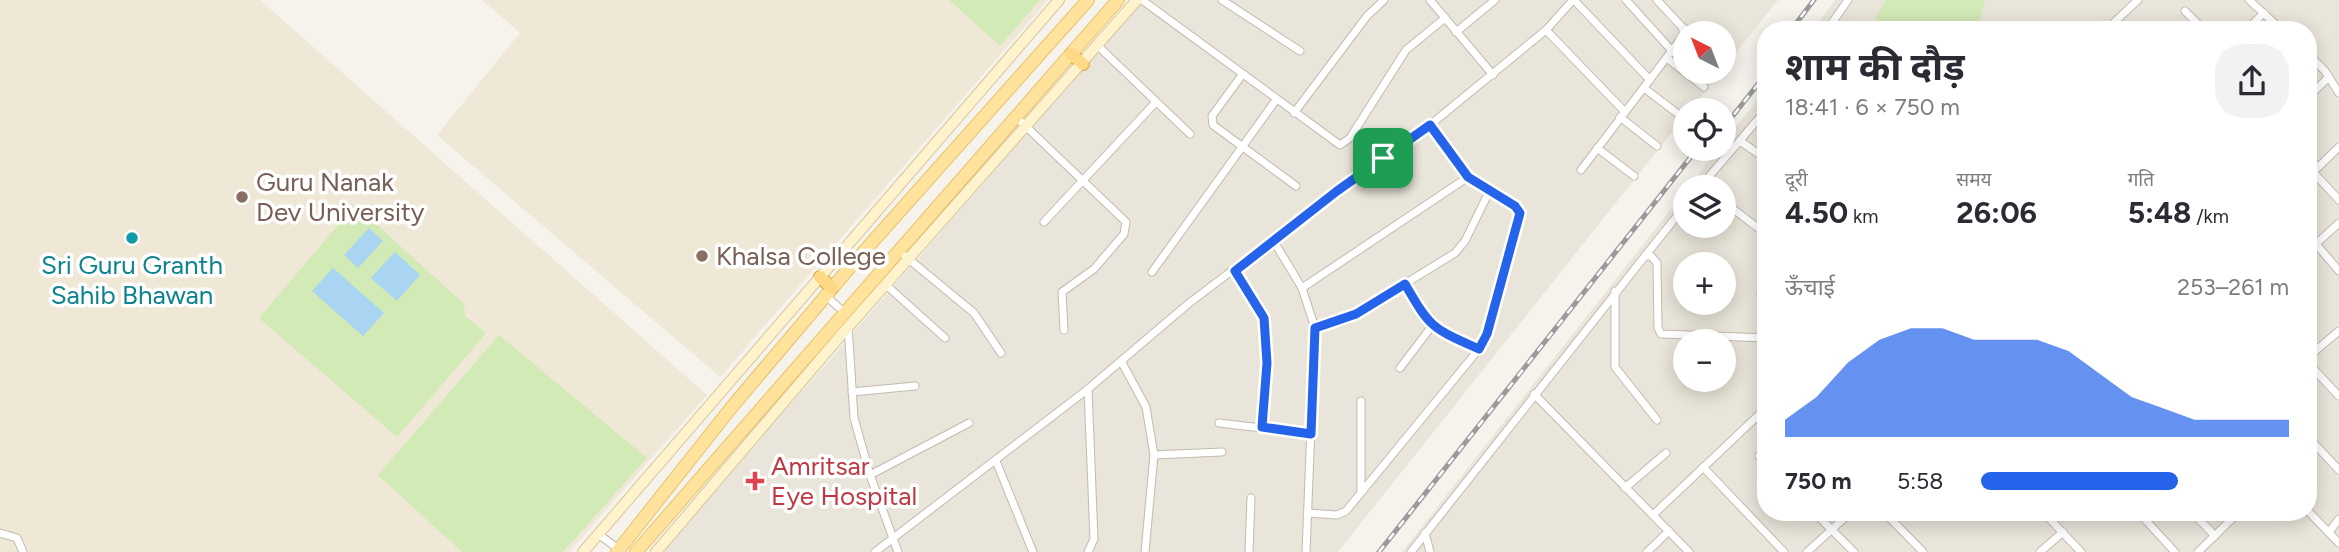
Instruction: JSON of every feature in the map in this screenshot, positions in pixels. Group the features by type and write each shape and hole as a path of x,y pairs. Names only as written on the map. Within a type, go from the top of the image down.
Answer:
{"highway":[{"path":"1071,54 1083,64"},
{"path":"820,277 829,292"}],"main road":[{"path":"586,551 1059,0"},
{"path":"619,551 829,292 1088,0"},
{"path":"656,552 886,285 904,256 1016,117 1118,0"},
{"path":"636,552 845,313 904,256 1027,127 1140,0"}],"street":[{"path":"1140,0 1335,144 1345,144 1406,50 1445,18"},
{"path":"1222,0 1300,51"},
{"path":"1294,113 1367,16 1384,0"},
{"path":"1430,0 1493,75"},
{"path":"1456,32 1495,0"},
{"path":"875,552 1088,389 1188,304 1430,125 1546,30 1573,0 1650,80"},
{"path":"1581,170 1673,52 1626,0"},
{"path":"1657,0 1676,21"},
{"path":"1833,21 1848,0"},
{"path":"2116,21 2138,0"},
{"path":"2249,0 2272,21"},
{"path":"2185,10 2195,21"},
{"path":"2255,21 2263,13"},
{"path":"1546,30 1622,114 1657,146"},
{"path":"1098,46 1190,134"},
{"path":"1668,59 1704,87"},
{"path":"2317,64 2339,93"},
{"path":"1242,75 1212,121 1216,128 1296,186"},
{"path":"2317,88 2329,77"},
{"path":"1644,88 1673,110"},
{"path":"1152,272 1276,100"},
{"path":"1044,222 1156,102"},
{"path":"1016,117 1123,217 1127,226 1094,269 1062,292 1064,330"},
{"path":"1712,175 1757,121"},
{"path":"1307,513 1343,513 1479,349 1492,324 1520,218 1518,209 1468,177 1430,125"},
{"path":"1740,141 1757,153"},
{"path":"2317,168 2339,147"},
{"path":"1597,148 1633,177"},
{"path":"2317,176 2339,200"},
{"path":"1302,288 1468,177"},
{"path":"1315,328 1356,314 1461,248 1489,192"},
{"path":"1736,211 1757,227"},
{"path":"1411,552 1673,221"},
{"path":"2317,243 2339,223"},
{"path":"1273,240 1302,288 1315,328 1306,552"},
{"path":"2317,245 2339,271"},
{"path":"904,256 974,313 1001,353"},
{"path":"1644,256 1651,256 1657,262 1658,328 1661,334 1757,338"},
{"path":"1235,271 1264,318 1267,363 1262,427"},
{"path":"1405,284 1432,326 1479,349"},
{"path":"886,285 945,338"},
{"path":"1615,291 1615,367 1657,420"},
{"path":"829,292 845,313 855,418 870,475 898,552"},
{"path":"1400,368 1432,326"},
{"path":"2317,349 2339,331"},
{"path":"1121,361 1146,407 1154,455 1144,552"},
{"path":"2317,373 2339,396"},
{"path":"852,392 915,386"},
{"path":"1088,389 1094,540 1093,547 1088,552"},
{"path":"1534,394 1689,552"},
{"path":"1361,401 1361,492"},
{"path":"1653,515 1757,416"},
{"path":"870,475 969,423"},
{"path":"1219,423 1311,434"},
{"path":"2317,447 2339,470"},
{"path":"1154,455 1222,452"},
{"path":"1625,488 1666,453"},
{"path":"996,461 1033,552"},
{"path":"1703,467 1784,552"},
{"path":"1249,552 1251,498"},
{"path":"2329,532 2339,519"},
{"path":"2317,520 2339,543"},
{"path":"1823,521 1854,552"},
{"path":"1807,552 1840,521"},
{"path":"1893,521 1923,552"},
{"path":"2052,521 2081,552"},
{"path":"2146,521 2175,552"},
{"path":"2201,521 2215,536"},
{"path":"2199,552 2230,521"},
{"path":"1647,552 1670,531"},
{"path":"2040,552 2063,532"},
{"path":"0,533 17,538 23,552"},
{"path":"1425,533 1430,552"},
{"path":"598,534 619,551"}],"shaded area":[{"name":"Guru Nanak Dev University","path":"0,0 260,0 707,395 569,552 0,552"},
{"name":"Khalsa College","path":"482,0 1048,0 720,377 437,135 520,33"},
{"path":"1143,0 1778,0 1761,21 1757,21 1757,26 1736,53 1736,21 1673,21 1673,84 1711,84 1700,98 1673,98 1673,131 1338,552 662,552"},
{"path":"1835,0 2339,0 2339,552 1402,552 1673,206 1673,238 1736,238 1736,175 1698,175 1709,161 1736,161 1736,127 1757,100 1757,521 2317,521 2317,21 1819,21"}],"green space":[{"path":"949,0 1040,0 1000,46"},
{"path":"1886,0 1985,0 1980,21 1876,21"},
{"path":"355,205 464,304 465,316 486,333 397,437 259,318"},
{"path":"499,335 647,458 563,552 462,552 378,475"}],"water":[{"path":"369,228 383,241 358,268 344,255"},
{"path":"395,252 420,275 397,301 371,278"},
{"path":"333,268 384,313 363,336 312,291"}],"railway":[{"path":"1798,21 1814,0"},
{"path":"1736,112 1757,85"},
{"path":"1379,552 1688,161"}],"place":[{"name":"Guru Nanak Dev University","path":"242,197"},
{"name":"Sri Guru Granth Sahib Bhawan","path":"132,238"},
{"name":"Khalsa College","path":"702,256"},
{"name":"Amritsar Eye Hospital","path":"755,481"}],"route":[{"path":"1430,125 1468,177 1518,209 1520,218 1492,324 1479,349 1437,331 1423,316 1405,284 1356,314 1315,328 1311,434 1262,427 1267,363 1264,318 1255,299 1235,271 1383,158 1430,125"}]}
